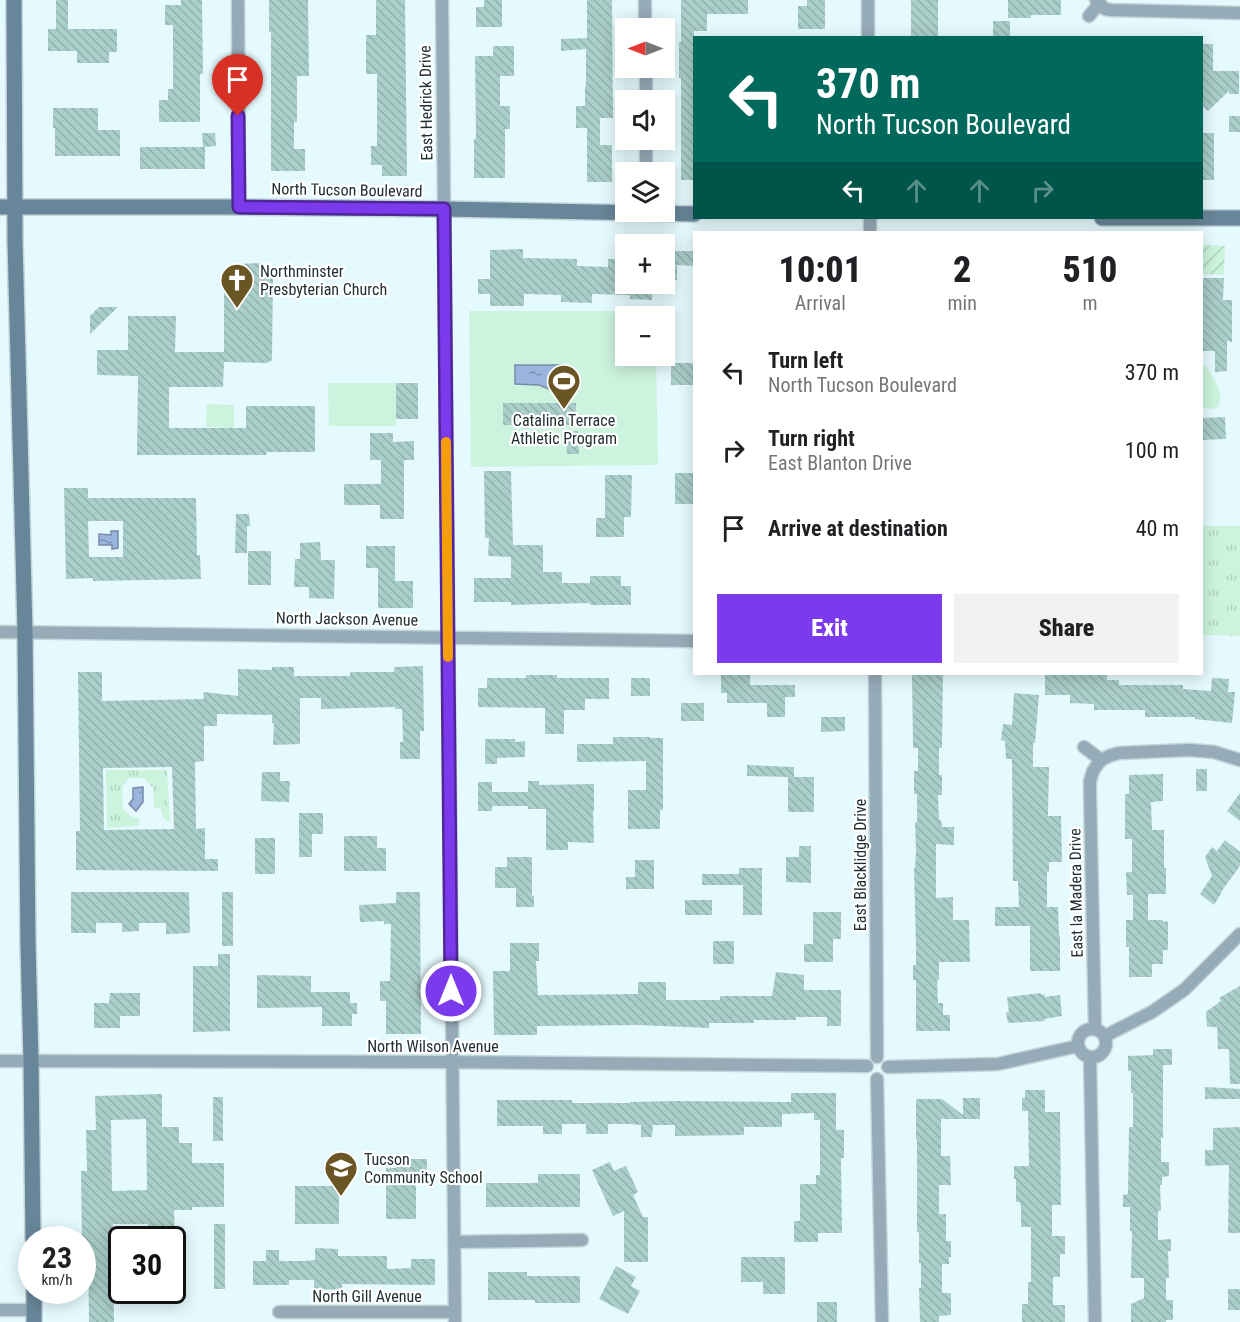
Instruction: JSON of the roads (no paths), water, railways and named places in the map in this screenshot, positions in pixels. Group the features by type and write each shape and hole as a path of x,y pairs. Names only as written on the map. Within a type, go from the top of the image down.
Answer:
{"main road":[{"path":"14,0 8,207 15,241 25,632 33,1226"},
{"name":"North Tucson Boulevard","path":"8,207 615,212"},
{"name":"North Tucson Boulevard","path":"675,213 693,214"},
{"path":"1203,218 1240,218"}],"street":[{"path":"238,0 239,207"},
{"name":"East Hedrick Drive","path":"442,0 454,1317"},
{"path":"645,0 645,18"},
{"path":"868,0 868,36"},
{"path":"1089,16 1097,2 1105,9 1111,10 1240,13"},
{"name":"North Jackson Avenue","path":"0,632 693,641"},
{"name":"East Blacklidge Drive","path":"875,675 877,1057"},
{"path":"1084,747 1101,760 1119,753 1190,750 1240,760"},
{"name":"East la Madera Drive","path":"1100,1032 1090,781 1093,771 1101,760"},
{"path":"1100,1032 1106,1046 1104,1051 1097,1056 1090,1057 1081,1053 1078,1039 1083,1031 1088,1029 1100,1032 1152,1012 1184,990 1239,939"},
{"path":"888,1068 998,1064 1078,1046"},
{"path":"877,1057 885,1060 888,1068 885,1076 878,1079 871,1077 867,1071 869,1061 877,1057"},
{"path":"1090,1057 1095,1322"},
{"name":"North Wilson Avenue","path":"0,1060 867,1066"},
{"path":"878,1079 882,1322"},
{"path":"454,1242 582,1240"},
{"path":"0,1310 34,1316"},
{"name":"North Gill Avenue","path":"279,1312 454,1317"}],"water":[{"path":"515,365 562,365 562,390 559,393 539,385 515,384"},
{"path":"111,531 118,531 118,548 112,549 112,545 99,545 99,534 111,535"},
{"path":"143,787 143,802 136,811 129,804 133,799 133,788"}],"place":[{"name":"Northminster Presbyterian Church","path":"237,309"},
{"name":"Catalina Terrace Athletic Program","path":"564,410"},
{"name":"Tucson Community School","path":"341,1197"}]}
